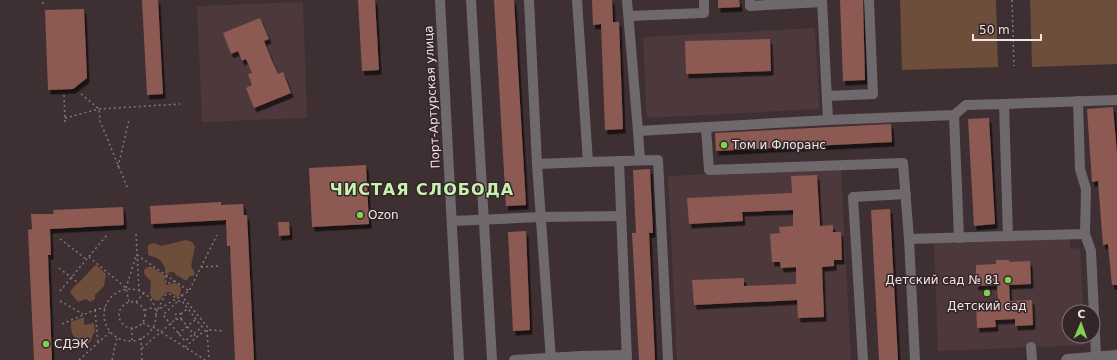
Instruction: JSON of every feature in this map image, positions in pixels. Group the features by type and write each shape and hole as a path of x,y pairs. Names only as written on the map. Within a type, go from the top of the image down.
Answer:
{"street":[{"name":"Порт-Артурская улица","path":"440,0 459,360"},
{"path":"471,0 492,360"},
{"path":"529,0 537,164 551,359"},
{"path":"577,0 588,162"},
{"path":"627,0 640,160"},
{"path":"629,16 704,13 704,0"},
{"path":"750,0 750,6 822,1 828,120"},
{"path":"826,96 873,94 869,0"},
{"path":"638,131 828,120 954,115 966,105 1117,100"},
{"path":"1078,101 1080,169 1086,189 1085,234 1091,251 1096,356"},
{"path":"1004,104 1008,236"},
{"path":"954,115 959,238"},
{"path":"706,128 709,170 903,163 916,360"},
{"path":"537,164 658,160 668,360"},
{"path":"516,360 627,357 619,161"},
{"path":"863,360 853,197 906,194"},
{"path":"452,221 541,217 621,216"},
{"path":"909,239 1085,234"},
{"path":"1031,347 1032,360"},
{"path":"1067,360 1117,355"}],"path":[{"path":"1012,0 1014,66"},
{"path":"81,94 99,109 100,121 128,189"},
{"path":"64,95 65,122"},
{"path":"65,118 99,109 180,104"},
{"path":"118,167 129,120"},
{"path":"136,234 139,290"},
{"path":"60,291 107,235"},
{"path":"157,310 189,291 217,235"},
{"path":"60,239 86,260"},
{"path":"137,254 189,291"},
{"path":"129,302 126,289 137,254"},
{"path":"89,257 126,289"},
{"path":"201,267 219,266"},
{"path":"59,268 77,282"},
{"path":"167,276 165,279 166,283 170,284 175,281"},
{"path":"157,310 151,299 144,293 139,290 126,289 114,294 107,303 105,308 105,320 111,332 117,337 124,340 141,338 152,328 158,307 165,295 170,294 177,298 178,301"},
{"path":"136,302 144,293"},
{"path":"181,295 210,330"},
{"path":"60,301 83,314"},
{"path":"178,301 182,301 202,327 185,341 163,316 163,313 178,301"},
{"path":"129,302 136,302 141,304 146,315 140,326 132,328 121,322 119,314 122,306 129,302"},
{"path":"145,310 155,307"},
{"path":"62,324 83,314 105,308"},
{"path":"176,319 175,315 177,313 181,314 188,309"},
{"path":"95,310 98,343"},
{"path":"181,314 181,319 196,337"},
{"path":"142,348 176,319 181,319"},
{"path":"178,334 196,319"},
{"path":"143,323 161,332 205,360"},
{"path":"132,328 132,340"},
{"path":"207,330 209,360"},
{"path":"185,347 204,331 222,331"},
{"path":"79,360 111,332"},
{"path":"112,360 117,337"},
{"path":"141,338 142,360"}],"shaded area":[{"path":"900,0 996,0 998,67 902,70"},
{"path":"1030,0 1117,0 1117,64 1032,67"},
{"path":"303,2 307,118 202,122 197,6"},
{"path":"815,28 819,109 647,118 643,37"},
{"path":"841,168 851,360 677,360 668,176"},
{"name":"Детский сад № 81","path":"1070,238 1070,249 1080,248 1083,304 1061,304 1061,344 1084,345 938,351 934,243"},
{"path":"186,240 192,242 195,246 191,266 195,273 194,276 190,276 187,280 184,280 174,272 169,272 168,275 165,273 164,265 161,261 148,255 148,245 154,243 161,246"},
{"path":"96,265 106,274 104,286 95,295 95,299 90,302 86,299 78,302 70,292"},
{"path":"148,267 152,267 166,276 164,281 167,285 175,283 180,286 180,295 177,297 170,292 165,293 160,300 157,301 152,299 150,293 151,281 144,272 144,270"},
{"path":"84,317 84,325 94,323 95,333 93,334 91,341 85,346 78,342 71,330 71,322"}],"building":[{"path":"142,0 158,0 163,94 147,95"},
{"path":"358,0 375,0 379,70 362,71"},
{"path":"494,0 514,0 526,205 506,206"},
{"path":"592,0 612,0 613,22 619,22 623,129 605,130 601,24 593,25"},
{"path":"718,0 739,0 740,7 718,8"},
{"path":"840,0 863,0 865,80 843,81"},
{"path":"84,9 87,78 73,89 48,90 45,10"},
{"path":"260,18 269,39 264,41 272,61 278,74 283,72 291,93 254,108 246,88 252,85 248,74 252,73 246,59 242,61 238,51 231,54 223,33"},
{"path":"770,39 771,71 686,74 685,41"},
{"path":"1113,107 1117,154 1117,285 1112,285 1108,244 1103,245 1098,181 1092,182 1087,109"},
{"path":"989,118 995,224 974,226 968,119"},
{"path":"891,124 892,142 716,151 715,133"},
{"path":"366,165 369,224 312,227 309,168"},
{"path":"650,169 653,233 649,233 655,360 639,360 632,233 636,233 633,170"},
{"path":"817,175 820,226 833,225 833,232 841,232 842,260 834,260 834,266 822,267 824,317 798,318 797,300 694,305 692,280 744,278 744,286 796,284 796,267 781,268 780,262 772,262 770,234 780,233 779,227 793,226 793,210 742,212 743,221 689,224 687,198 792,193 791,176"},
{"path":"221,202 221,205 243,204 244,215 247,215 254,360 235,360 230,246 227,246 226,220 151,224 150,206"},
{"path":"123,207 124,225 50,229 51,255 48,255 52,360 34,360 28,230 32,229 31,214 54,214 53,210"},
{"path":"890,209 898,360 879,360 871,210"},
{"path":"278,222 289,222 290,235 279,236"},
{"path":"526,231 530,330 513,331 508,232"},
{"name":"Детский сад № 81","path":"996,260 1009,260 1009,262 1030,261 1031,284 1009,285 1010,301 1032,300 1033,325 1015,326 1015,319 995,320 996,327 977,328 976,303 998,302 997,285 976,286 976,265 996,264"}],"place":[{"name":"Том и Флоранс","path":"724,145"},
{"name":"Ozon","path":"360,215"},
{"name":"Детский сад № 81","path":"1008,280"},
{"name":"Детский сад","path":"987,293"},
{"name":"СДЭК","path":"46,344"}],"district":[{"name":"ЧИСТАЯ СЛОБОДА","path":"422,189"}]}
